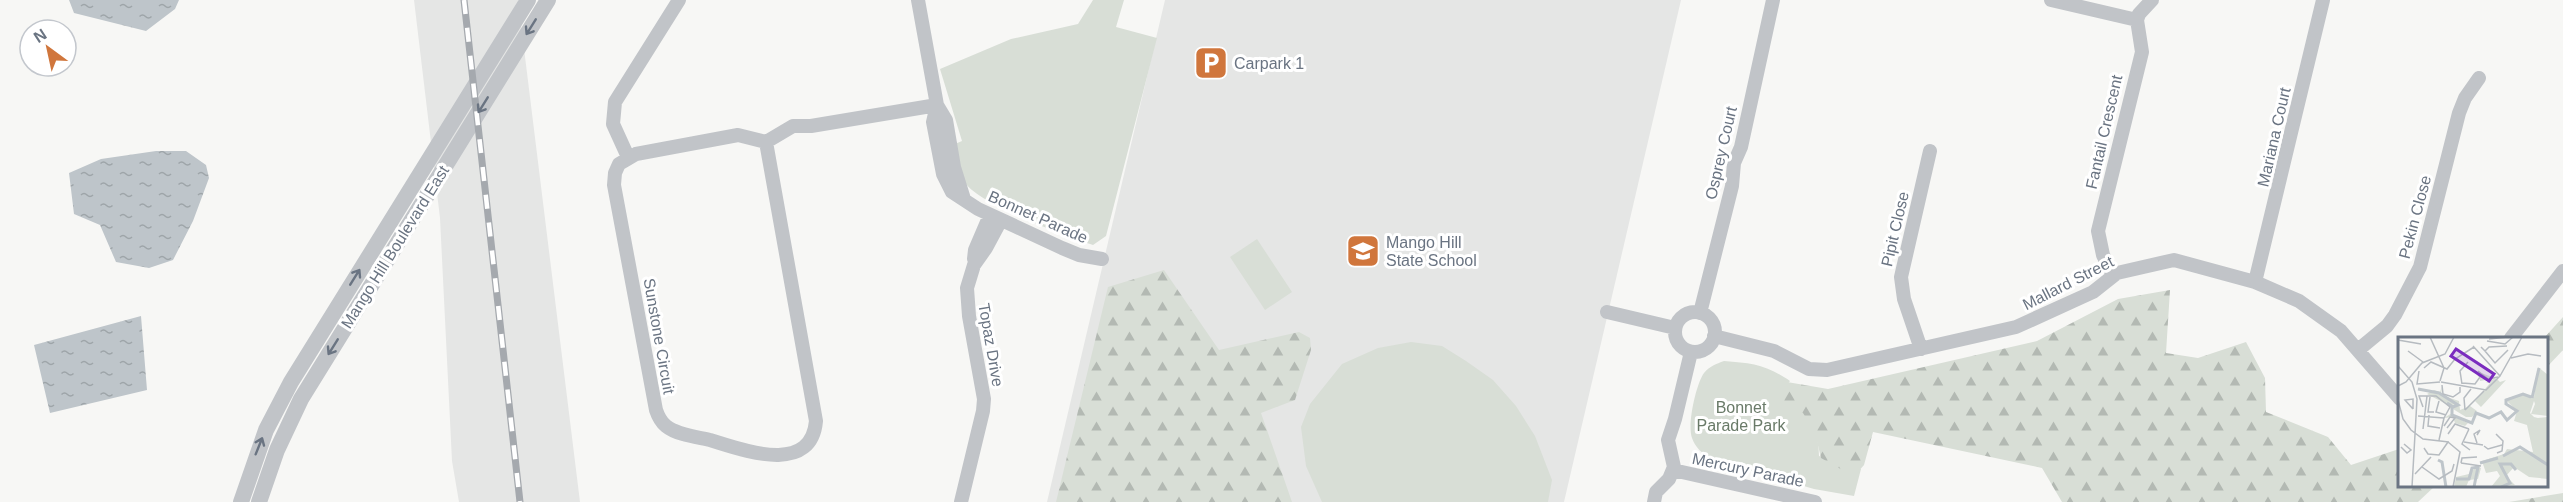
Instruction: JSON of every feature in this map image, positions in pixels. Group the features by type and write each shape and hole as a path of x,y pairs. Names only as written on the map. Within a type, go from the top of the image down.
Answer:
{"street":[{"name":"Mango Hill Boulevard East","path":"241,502 255,458 277,407 528,0"},
{"name":"Mango Hill Boulevard East","path":"259,502 270,466 292,415 548,0"},
{"path":"679,0 615,102 613,124 628,157 738,135 766,142 793,126 811,126 936,105"},
{"name":"Bonnet Parade","path":"918,0 936,105 946,120 954,167 964,199 995,218 1062,248 1102,259"},
{"name":"Osprey Court","path":"1700,313 1732,186 1734,163 1741,147 1773,0"},
{"path":"2051,0 2137,20 2152,0"},
{"name":"Mariana Court","path":"2256,282 2323,0"},
{"name":"Fantail Crescent","path":"2113,275 2103,255 2098,231 2133,78 2142,52 2137,20"},
{"name":"Pekin Close","path":"2358,350 2387,326 2420,267 2459,113 2465,98 2479,78"},
{"name":"Sunstone Circuit","path":"628,157 619,164 615,173 614,185 656,410 660,419 673,430 759,454 786,454 806,445 815,431 816,421 766,142"},
{"name":"Pipit Close","path":"1921,349 1904,299 1901,277 1930,151"},
{"name":"Topaz Drive","path":"961,502 984,399 967,298 969,276 986,248 995,218"},
{"name":"Mallard Street","path":"1714,336 1774,351 1801,366 1827,370 2032,321 2093,292 2113,275 2138,270 2164,260 2174,260 2256,282 2283,292 2322,315 2358,350 2398,397"},
{"path":"2513,337 2563,271"},
{"path":"1607,312 1675,328"},
{"path":"1700,313 1713,324 1714,336 1712,342 1703,350 1691,352 1680,345 1675,328 1678,322 1688,314 1700,313"},
{"path":"1654,502 1656,492 1672,470 1674,462 1668,436 1675,418 1691,352"},
{"name":"Mercury Parade","path":"1672,470 1815,502"}],"shaded area":[{"path":"414,0 518,0 580,502 459,502 452,461 440,218"},
{"name":"Mango Hill State School","path":"1165,0 1681,0 1564,502 1047,502"}],"green space":[{"path":"1093,0 1124,0 1116,27 1157,38 1106,236 1093,245 1003,209 972,190 964,181 955,144 962,141 940,69 1011,39 1078,24"},
{"path":"1257,239 1292,292 1265,310 1230,257"},
{"path":"1164,270 1219,350 1299,332 1310,338 1311,350 1295,400 1261,413 1292,502 1056,502 1108,287"},
{"path":"2170,290 2166,353 2198,358 2246,342 2265,378 2266,412 2328,437 2351,465 2398,449 2398,487 2434,487 2418,502 2062,502 2042,468 1873,432 1864,465 1857,473 1846,472 1821,458 1815,433 1803,413 1779,398 1787,382 1828,389 2037,341 2118,299"},
{"path":"2563,317 2563,350 2548,366 2548,337 2545,337"},
{"path":"1411,342 1442,346 1493,380 1516,406 1535,436 1552,480 1548,502 1322,502 1306,466 1301,427 1310,404 1342,364 1378,348"},
{"name":"Bonnet Parade Park","path":"1724,361 1759,366 1774,371 1790,381 1786,386 1805,410 1814,426 1819,456 1861,469 1854,496 1814,489 1710,459 1699,450 1693,441 1691,432 1691,415 1695,395 1704,373"},
{"path":"2563,493 2563,502 2509,502"}],"water":[{"path":"69,0 179,0 175,9 146,31 74,13"},
{"path":"156,151 186,151 206,165 209,178 193,221 173,260 149,268 116,262 100,225 74,214 69,173 101,159"},
{"path":"141,316 147,390 50,413 34,345"}],"railway":[{"path":"464,0 520,502"}],"place":[{"name":"Carpark 1","path":"1211,63"},
{"name":"Mango Hill State School","path":"1363,251"}]}
